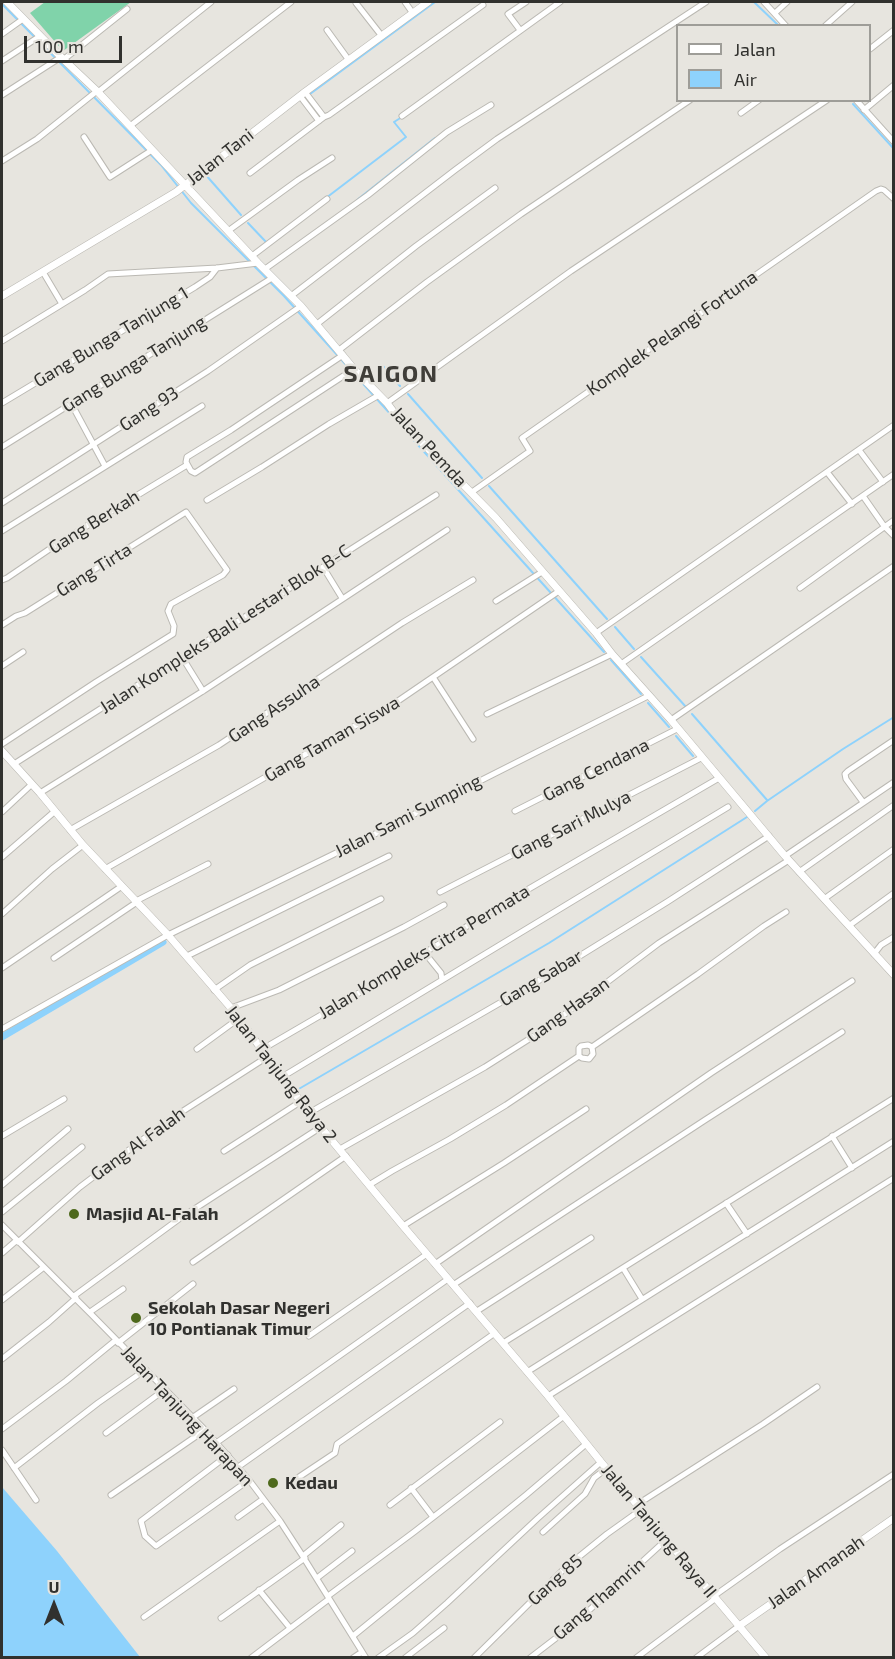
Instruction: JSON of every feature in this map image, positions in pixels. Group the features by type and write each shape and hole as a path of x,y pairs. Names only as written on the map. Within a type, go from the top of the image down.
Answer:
{"street":[{"name":"Jalan Pemda","path":"7,2 21,21 152,150 181,188 265,269 269,279 291,296 298,309 317,324 352,370 387,403 399,419 472,492 542,572 555,595 596,633 799,872 874,954"},
{"path":"2,161 37,139 211,2"},
{"path":"129,126 291,2"},
{"path":"405,2 412,12"},
{"name":"Jalan Tani","path":"2,296 181,188 348,59 428,2"},
{"path":"520,30 508,14 526,2"},
{"path":"402,116 560,2"},
{"path":"291,296 497,140 706,2"},
{"path":"764,2 784,24"},
{"path":"770,7 777,2"},
{"path":"775,13 787,2"},
{"path":"827,24 852,2"},
{"path":"356,3 381,35"},
{"path":"250,173 321,119 333,113 483,5"},
{"path":"2,95 59,59 127,9"},
{"path":"2,34 21,21"},
{"path":"327,30 348,59"},
{"path":"871,48 894,30"},
{"path":"2,62 38,38"},
{"path":"864,110 894,86"},
{"path":"302,94 321,119"},
{"path":"340,355 427,282 512,220 687,102"},
{"path":"741,112 756,102"},
{"path":"387,403 571,271 824,102"},
{"path":"858,102 894,142"},
{"path":"265,269 368,195 447,132 491,105"},
{"path":"84,136 110,177 152,150"},
{"path":"228,231 332,158"},
{"path":"317,324 416,246 495,188"},
{"name":"Komplek Pelangi Fortuna","path":"472,492 530,451 522,438 876,191 884,190 894,199"},
{"path":"252,256 327,199"},
{"path":"2,341 108,274 217,268 257,263"},
{"name":"Gang Bunga Tanjung 1","path":"2,403 210,277 217,268"},
{"path":"43,272 62,304"},
{"name":"Gang Bunga Tanjung","path":"2,447 269,279"},
{"name":"Gang 93","path":"2,503 226,359 298,309"},
{"name":"Gang Berkah","path":"340,355 231,430 187,457 185,460 190,471 195,473 352,370"},
{"path":"207,500 377,396"},
{"path":"71,403 105,466"},
{"path":"2,531 202,406"},
{"path":"596,633 894,425"},
{"path":"859,450 883,482"},
{"name":"Gang Berkah","path":"2,580 187,465"},
{"path":"827,472 852,504"},
{"path":"621,664 894,474"},
{"name":"Jalan Kompleks Bali Lestari Blok B-C","path":"14,764 436,495"},
{"path":"863,496 894,536"},
{"name":"Gang Tirta","path":"2,625 26,613 186,513 225,567 226,572 171,604 168,611 174,626 173,634 2,744"},
{"path":"800,588 894,520"},
{"path":"40,793 203,691 447,530"},
{"path":"671,720 894,566"},
{"path":"322,567 342,598"},
{"path":"496,601 542,572"},
{"name":"Gang Assuha","path":"70,830 219,745 402,623 473,580"},
{"name":"Gang Taman Siswa","path":"105,869 366,721 555,595"},
{"path":"2,666 23,652"},
{"path":"487,714 612,654"},
{"path":"182,657 203,691"},
{"path":"434,677 473,739"},
{"name":"Jalan Sami Sumping","path":"2,1029 168,935 369,837 648,696"},
{"name":"Gang Cendana","path":"516,811 677,729"},
{"path":"863,802 846,779 845,774 894,740"},
{"name":"Jalan Tanjung Raya 2","path":"2,751 83,845 168,935 231,1008 300,1102 554,1404"},
{"name":"Gang Sari Mulya","path":"440,892 701,758"},
{"name":"Jalan Kompleks Citra Permata","path":"261,1050 719,778"},
{"name":"Gang Hasan","path":"340,1149 485,1067 545,1029 659,943 787,858 894,782"},
{"path":"2,812 32,784"},
{"path":"799,872 894,805"},
{"path":"282,1077 728,807"},
{"path":"2,857 54,812"},
{"name":"Gang Sabar","path":"309,1113 557,970 769,836"},
{"path":"2,914 52,869 83,845"},
{"path":"824,899 894,849"},
{"path":"187,956 389,856"},
{"path":"54,958 137,902 208,864"},
{"path":"2,968 122,886"},
{"path":"849,925 894,893"},
{"path":"214,990 250,965 381,899"},
{"path":"231,1008 279,990 444,905"},
{"path":"592,1047 786,912"},
{"path":"894,937 881,945 874,954 894,975"},
{"path":"424,952 441,974 442,980"},
{"path":"435,1264 720,1067 852,981"},
{"path":"198,1049 238,1019"},
{"path":"453,1285 842,1032"},
{"path":"579,1056 581,1046 585,1044 592,1047"},
{"path":"579,1056 589,1059 593,1054 592,1047"},
{"path":"369,1185 506,1105 579,1056"},
{"name":"Gang Al Falah","path":"2,1253 80,1187 158,1128 267,1057"},
{"path":"503,1343 894,1098"},
{"path":"2,1136 64,1099"},
{"path":"224,1151 300,1102"},
{"path":"403,1226 586,1109"},
{"path":"2,1359 75,1297 179,1219 321,1127"},
{"path":"2,1185 68,1129"},
{"path":"832,1136 852,1167"},
{"path":"528,1372 894,1141"},
{"path":"2,1212 82,1148"},
{"path":"194,1262 346,1156"},
{"path":"548,1396 894,1178"},
{"path":"726,1203 747,1234"},
{"name":"Jalan Tanjung Harapan","path":"2,1226 90,1312 249,1479 304,1557 364,1655"},
{"path":"477,1311 591,1238"},
{"path":"309,1336 427,1254"},
{"path":"2,1300 44,1267"},
{"path":"623,1268 642,1299"},
{"path":"216,1443 448,1279"},
{"path":"2,1429 193,1284"},
{"path":"90,1312 123,1290"},
{"path":"238,1467 470,1303"},
{"path":"293,1481 335,1453 337,1444 495,1333"},
{"path":"14,1468 145,1370"},
{"name":"Gang 85","path":"474,1658 565,1568 640,1506 817,1387"},
{"path":"192,1418 234,1389"},
{"path":"106,1433 164,1390"},
{"name":"Jalan Tanjung Raya II","path":"554,1404 766,1658"},
{"path":"251,1658 564,1416"},
{"path":"390,1505 500,1422"},
{"path":"111,1495 205,1431"},
{"path":"353,1636 586,1444"},
{"path":"2,1450 36,1500"},
{"path":"228,1455 141,1521 145,1536 156,1546 249,1479"},
{"path":"378,1658 413,1633 601,1462"},
{"path":"543,1532 585,1494 594,1478 607,1468"},
{"path":"636,1658 772,1554 894,1474"},
{"path":"411,1488 433,1517"},
{"path":"238,1517 263,1499"},
{"name":"Jalan Amanah","path":"739,1626 894,1518"},
{"path":"144,1617 280,1521"},
{"path":"221,1618 304,1557 341,1525"},
{"name":"Gang Thamrin","path":"530,1658 573,1625 667,1539"},
{"path":"317,1578 352,1551"},
{"path":"259,1590 290,1628"},
{"path":"696,1658 739,1626"},
{"path":"405,1658 444,1628"},
{"path":"353,1658 364,1655"}],"green space":[{"path":"45,2 131,2 63,51 30,13"}],"water":[{"path":"2,1487 57,1551 140,1657 2,1657"}],"waterway":[{"path":"310,94 435,2"},
{"path":"754,2 777,24"},
{"path":"2,4 161,165 191,203 284,296 393,417"},
{"path":"853,104 894,149"},
{"path":"326,198 406,137 394,122 402,117"},
{"path":"357,200 435,138"},
{"path":"207,172 205,174 241,215"},
{"path":"248,223 267,243"},
{"path":"382,365 400,386"},
{"path":"408,394 482,478"},
{"path":"400,425 604,652"},
{"path":"489,486 607,619"},
{"path":"615,627 634,649"},
{"path":"641,657 686,707"},
{"path":"611,660 641,694"},
{"path":"648,703 669,727"},
{"path":"692,714 767,800"},
{"path":"755,811 843,749 894,717"},
{"path":"676,736 693,756"},
{"path":"297,1090 549,943 747,817"},
{"path":"2,1037 163,942"}],"place":[{"name":"Masjid Al-Falah","path":"74,1214"},
{"name":"Sekolah Dasar Negeri 10 Pontianak Timur","path":"136,1318"},
{"name":"Kedau","path":"273,1483"}],"district":[{"name":"SAIGON","path":"391,374"}]}
